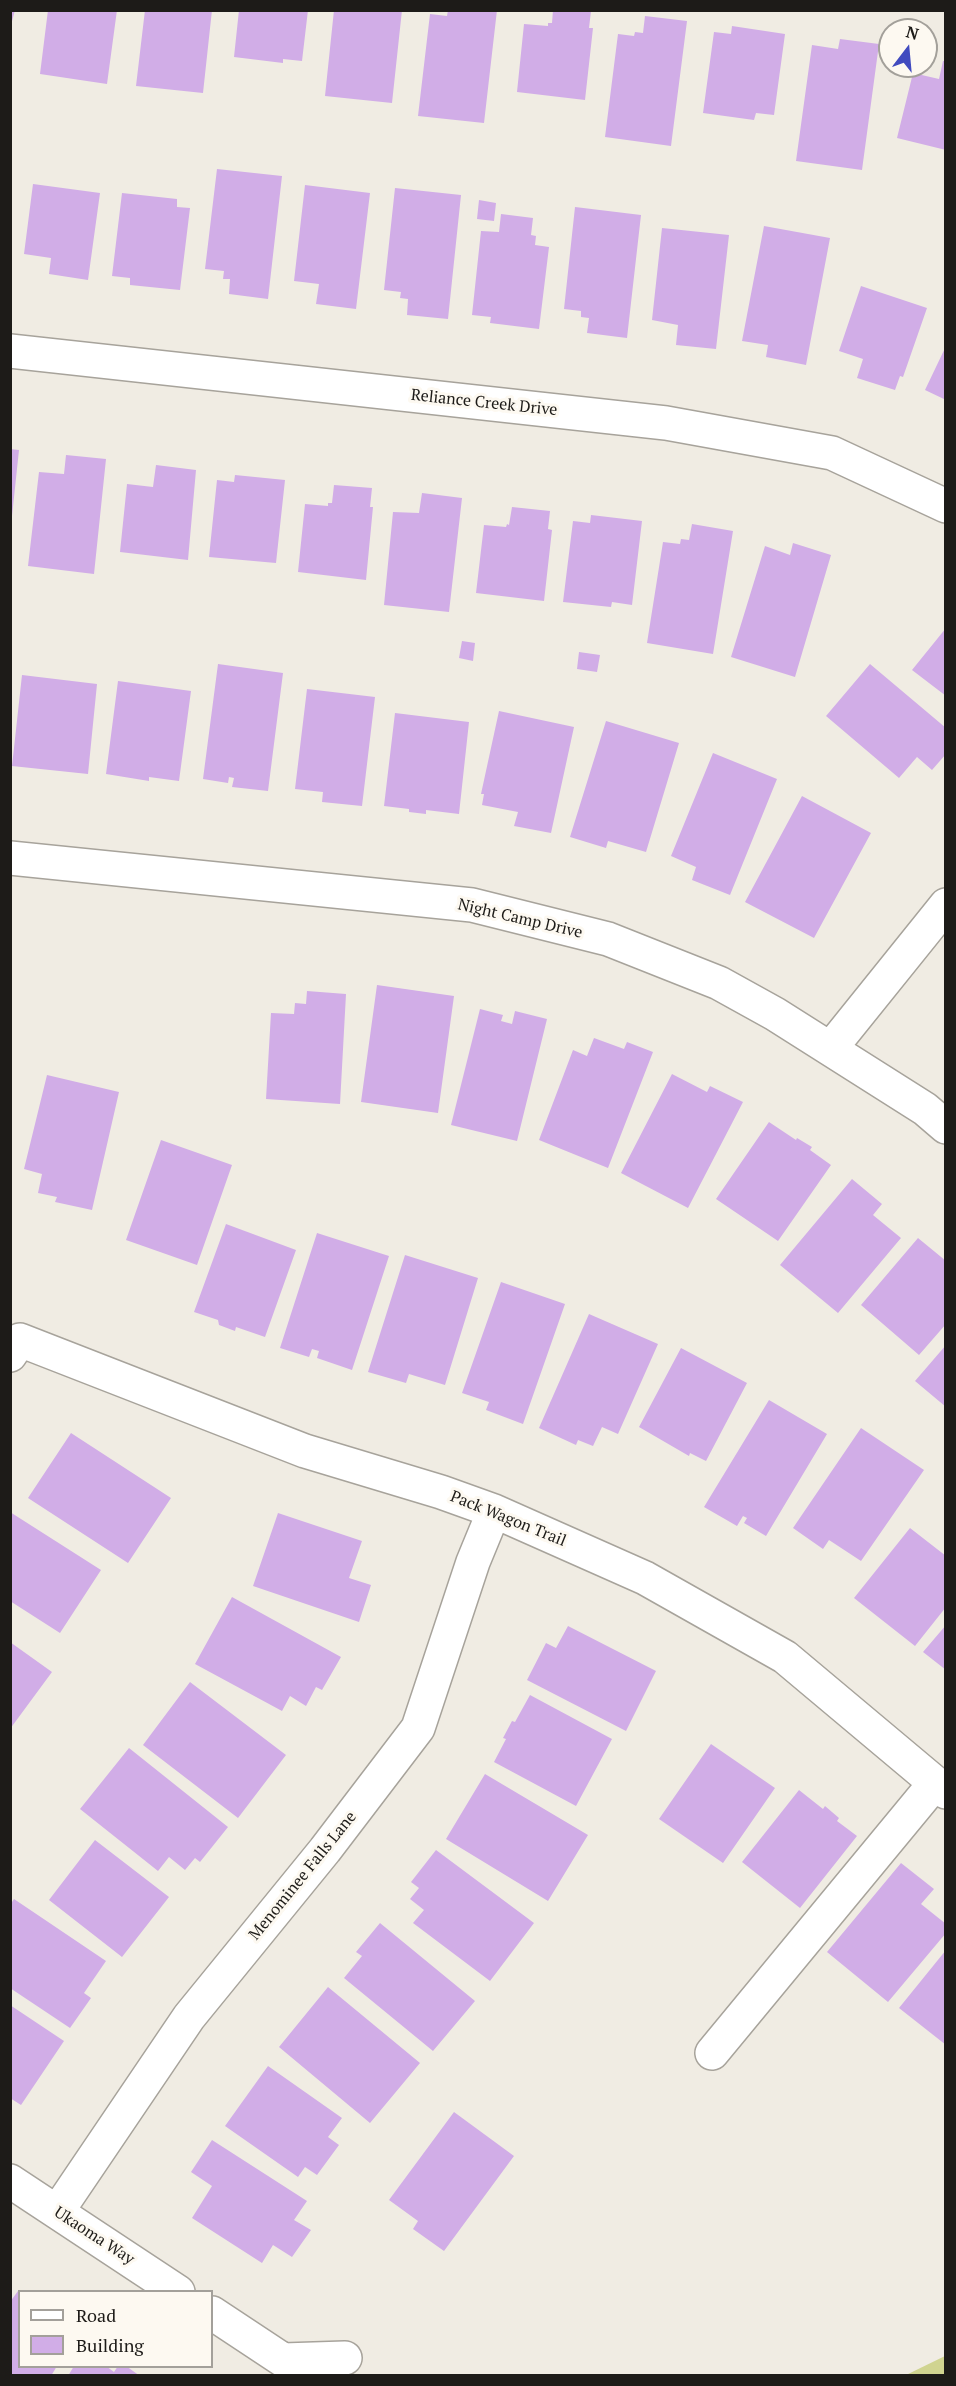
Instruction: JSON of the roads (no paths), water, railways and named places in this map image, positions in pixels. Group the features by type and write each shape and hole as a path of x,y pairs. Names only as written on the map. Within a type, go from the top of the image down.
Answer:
{"street":[{"name":"Reliance Creek Drive","path":"10,351 666,423 832,453 945,506"},
{"name":"Night Camp Drive","path":"10,858 472,905 608,939 718,983 831,1048 925,1109 945,1127"},
{"path":"831,1048 945,905"},
{"name":"Pack Wagon Trail","path":"15,1348 305,1451 441,1492 494,1511 645,1578 784,1657 940,1788"},
{"name":"Menominee Falls Lane","path":"57,2212 189,2017 325,1850 418,1728 472,1562 494,1511"},
{"path":"712,2053 940,1788"},
{"name":"Ukaoma Way","path":"10,2181 175,2290"},
{"path":"213,2314 283,2360 345,2358"}]}
